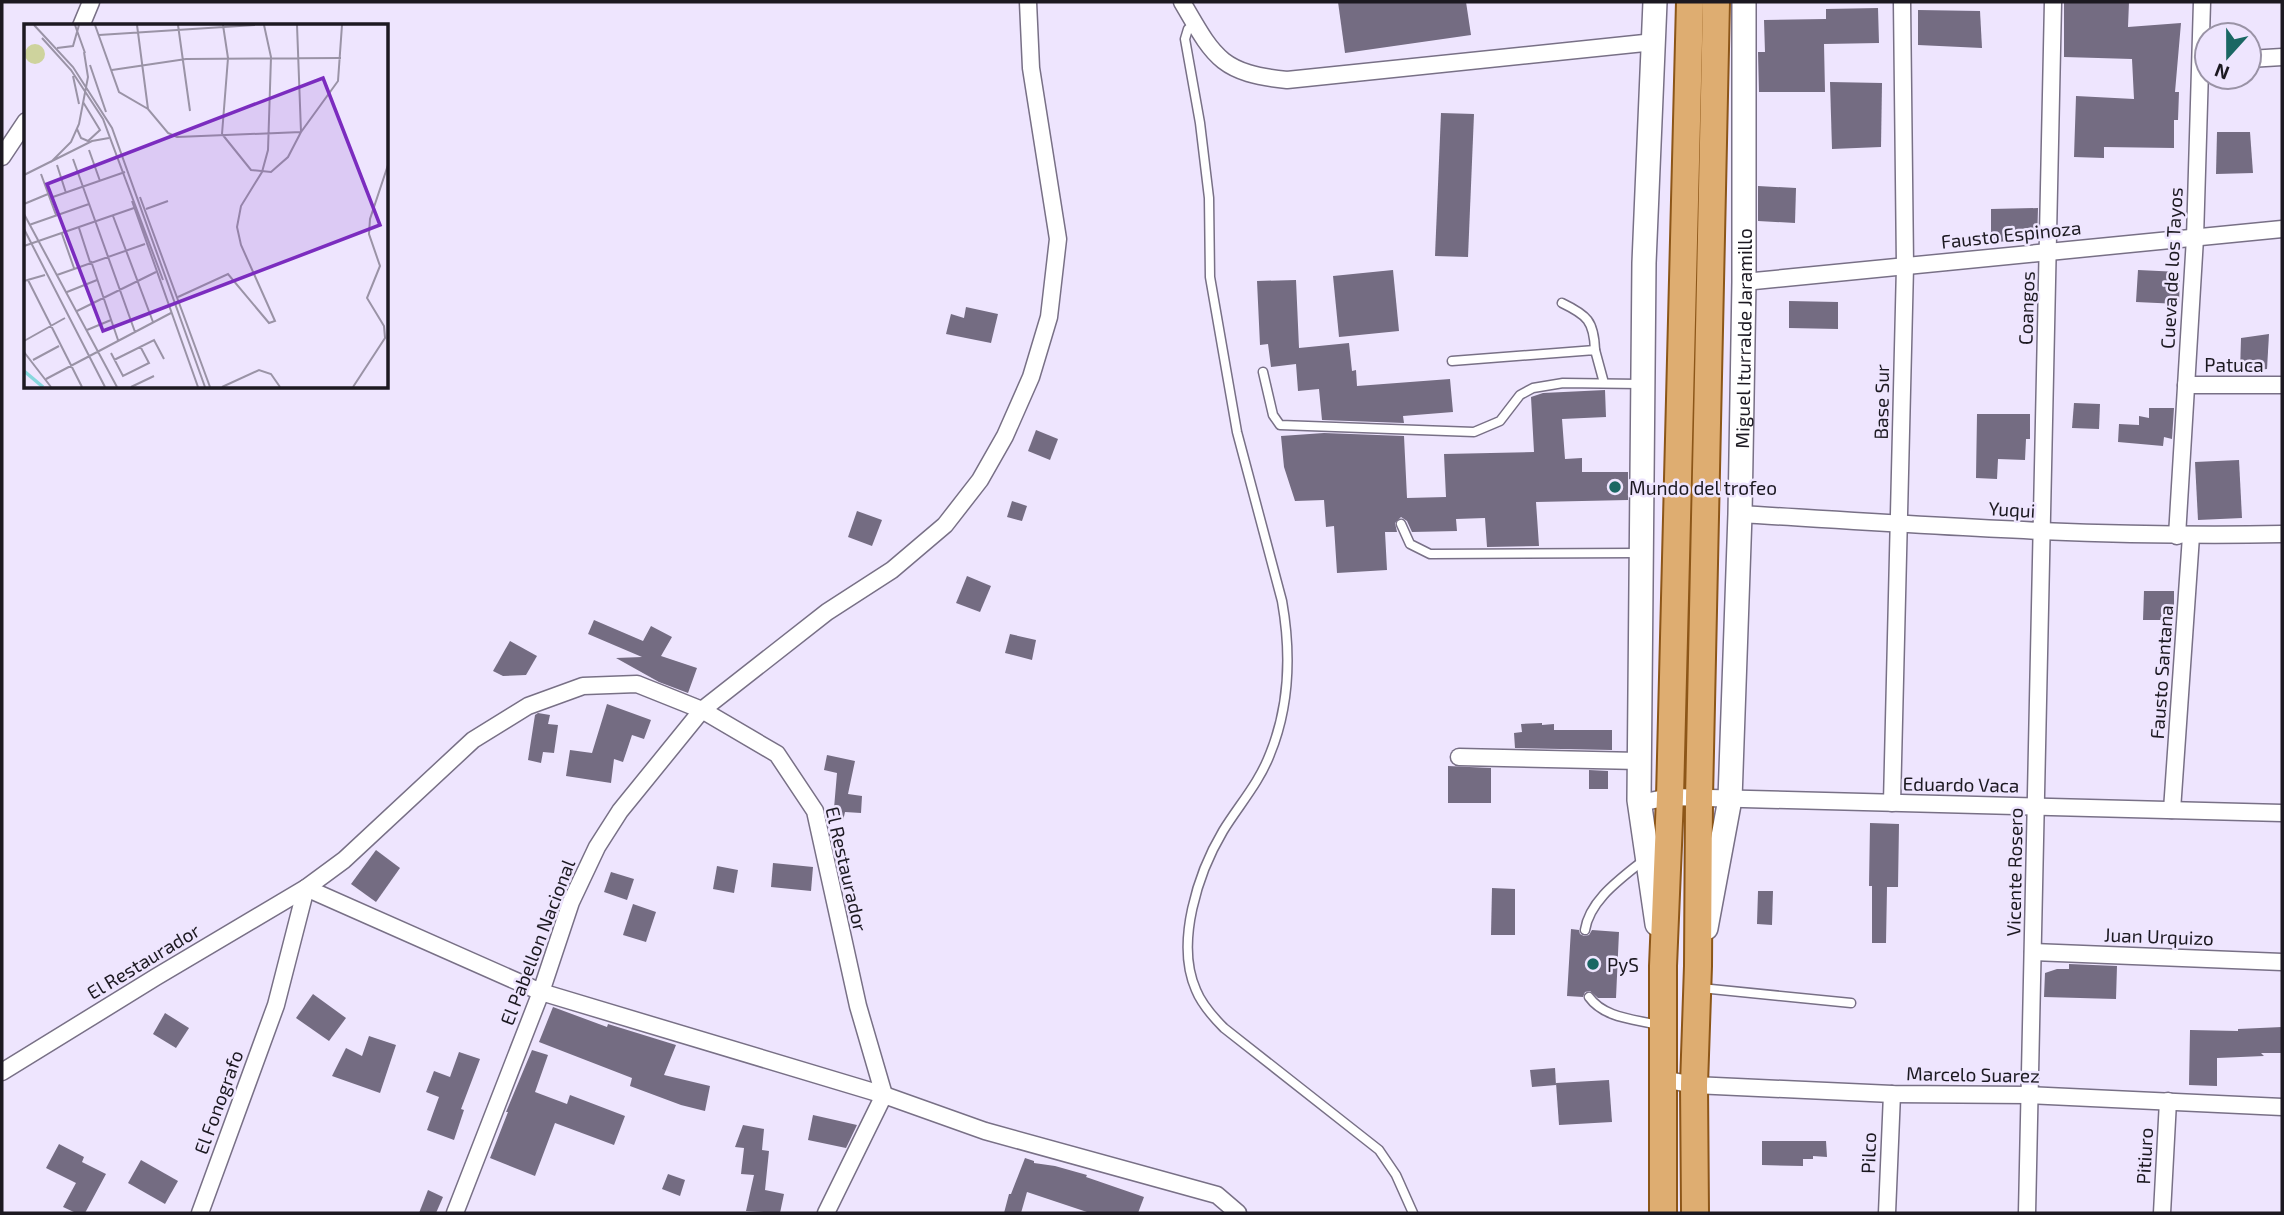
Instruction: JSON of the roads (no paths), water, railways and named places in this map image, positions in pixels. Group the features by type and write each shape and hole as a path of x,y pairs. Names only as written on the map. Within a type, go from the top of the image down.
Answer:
{"main road":[{"path":"1656,2 1644,263 1639,803 1663,966"},
{"path":"1663,1213 1663,966 1670,797 1690,2"},
{"name":"Miguel Iturralde Jaramillo","path":"1695,1213 1694,1085 1716,2"},
{"name":"Miguel Iturralde Jaramillo","path":"1698,977 1730,799 1740,514 1744,282 1744,2"}],"street":[{"path":"82,24 92,2"},
{"name":"El Pabellon Nacional","path":"455,1213 541,992 570,902 597,847 620,811 702,710 827,612 892,570 945,524 980,480 1005,436 1031,377 1049,317 1058,239 1031,68 1028,2"},
{"path":"1182,2 1208,47 1231,68 1258,77 1287,80 1654,42"},
{"name":"Base Sur","path":"1892,803 1905,266 1902,2"},
{"name":"Coangos","path":"2040,532 2049,251 2053,2"},
{"name":"Cueva de los Tayos","path":"2202,2 2203,21"},
{"path":"2263,58 2282,57"},
{"name":"Cueva de los Tayos","path":"2184,536 2186,385 2202,91"},
{"path":"2,157 24,124"},
{"name":"Fausto Espinoza","path":"1744,282 2282,229"},
{"name":"Patuca","path":"2186,385 2282,385"},
{"name":"Yuqui","path":"1740,514 2040,532 2184,536 2282,534"},
{"name":"Vicente Rosero","path":"2027,1213 2040,532"},
{"name":"Fausto Santana","path":"2172,810 2184,536"},
{"name":"El Restaurador","path":"2,1072 306,888 344,860 473,740 528,706 583,687 637,684 702,710 777,754 815,811 858,1006 884,1095"},
{"path":"1459,757 1639,761"},
{"name":"Eduardo Vaca","path":"1639,803 1670,797 2282,813"},
{"path":"306,888 541,992 884,1095 985,1131 1217,1195 1238,1213"},
{"name":"El Fonografo","path":"200,1213 276,1005 306,888"},
{"name":"Juan Urquizo","path":"2033,952 2282,962"},
{"name":"Marcelo Suarez","path":"1663,1079 1694,1085 1892,1094 2029,1095 2282,1107"},
{"name":"Pilco","path":"1887,1213 1892,1094"},
{"path":"826,1213 884,1095"},
{"name":"Pitiuro","path":"2162,1213 2168,1101"}],"lane":[{"path":"1195,24 1188,30 1185,39 1200,123 1209,198 1210,277 1240,443 1282,601 1288,667 1283,710 1271,752 1249,794 1221,834 1201,878 1189,926 1188,965 1196,990 1213,1017 1224,1028 1379,1150 1396,1175 1413,1213"},
{"path":"1562,303 1583,313 1591,325 1594,350 1604,383"},
{"path":"1452,361 1594,350"},
{"path":"1263,372 1273,415 1280,425 1460,432 1474,432 1500,421 1520,395 1534,388 1563,383 1643,384"},
{"path":"1401,524 1410,544 1430,554 1641,553"},
{"path":"1585,930 1587,917 1596,904 1647,858"},
{"path":"1698,977 1851,1003"},
{"path":"1589,997 1604,1012 1663,1026"}],"place":[{"name":"Mundo del trofeo","path":"1615,487"},
{"name":"PyS","path":"1593,964"}]}
